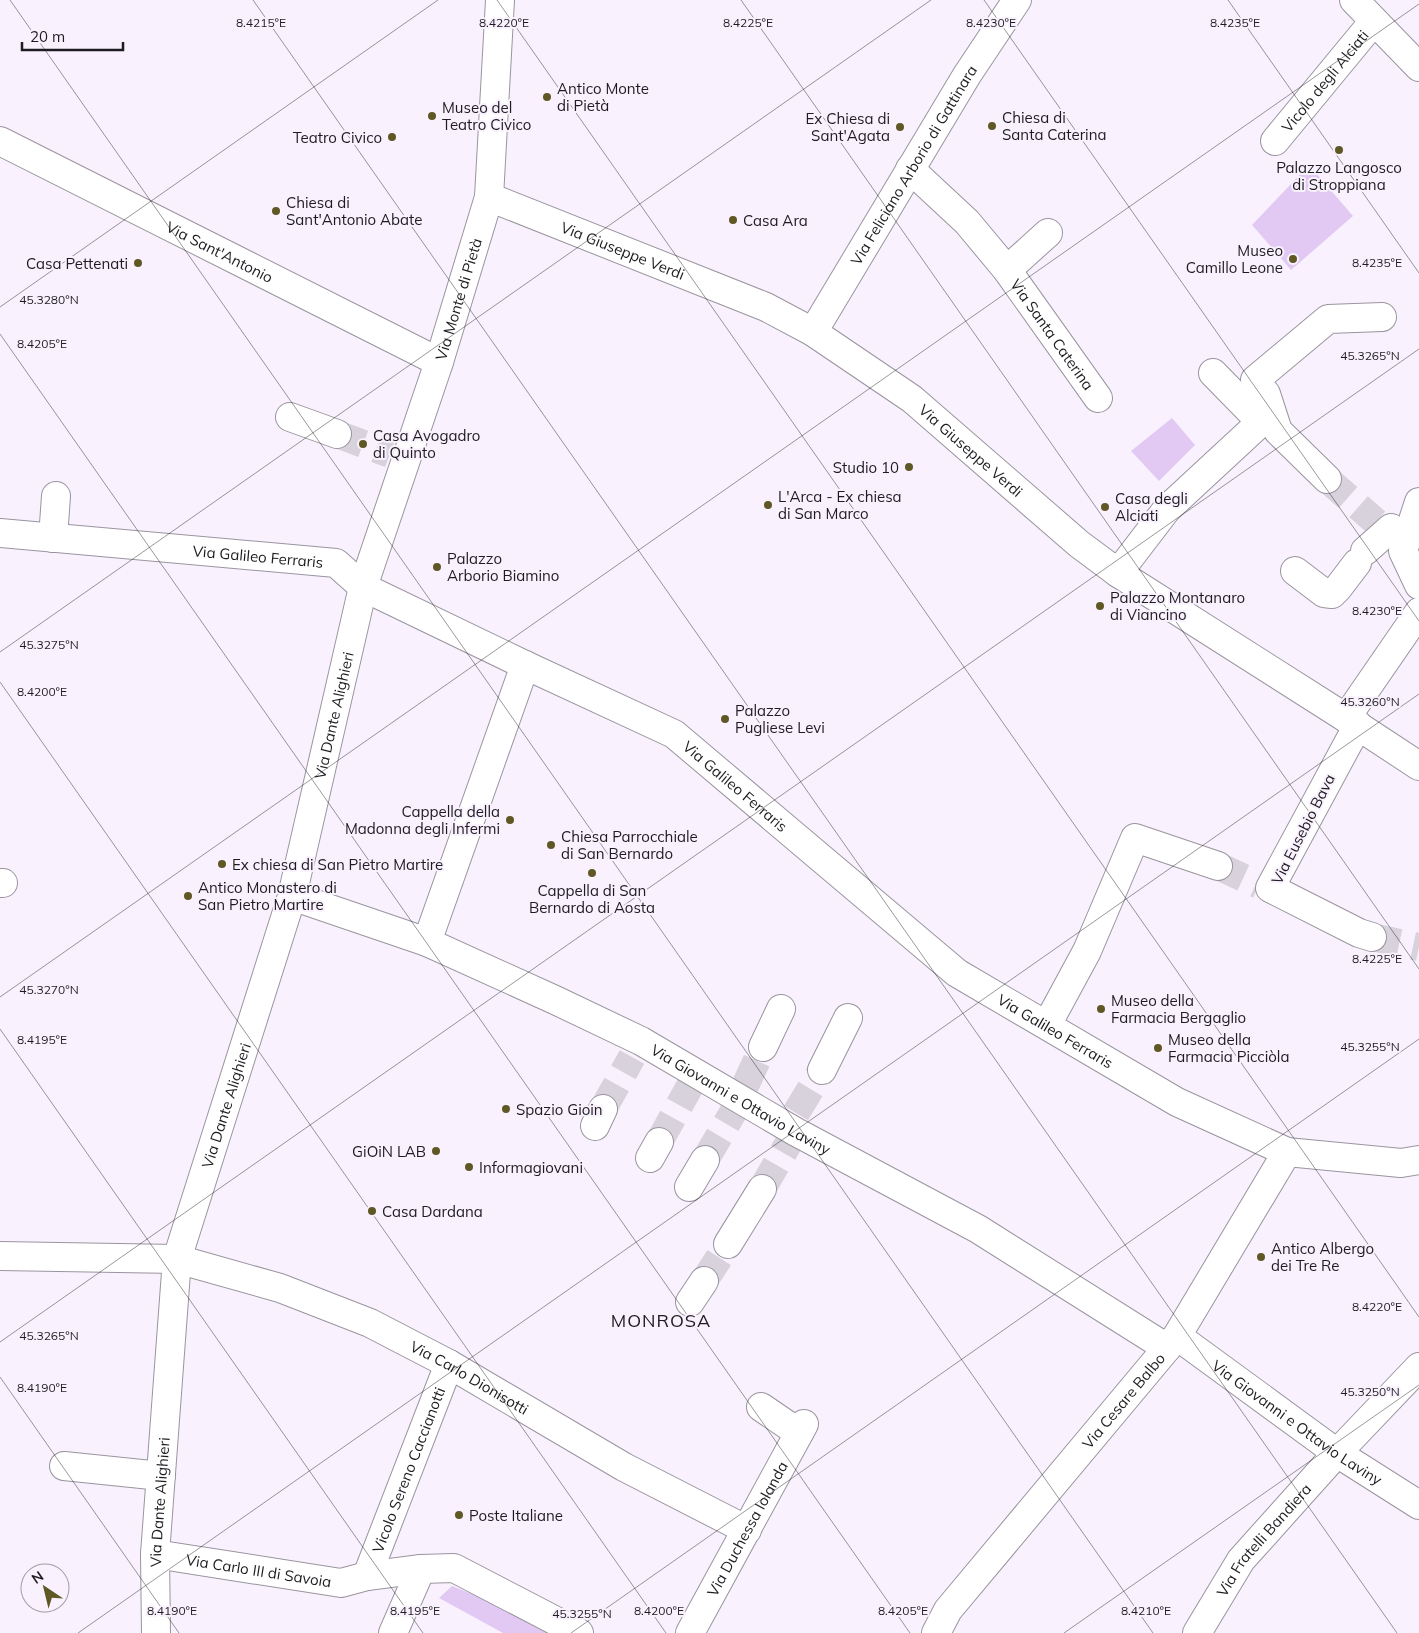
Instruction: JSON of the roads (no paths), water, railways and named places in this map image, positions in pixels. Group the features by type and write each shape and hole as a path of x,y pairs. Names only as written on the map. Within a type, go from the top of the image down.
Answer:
{"street":[{"name":"Via Monte di Pietà","path":"363,587 398,456 439,362 489,197 500,0"},
{"name":"Via Feliciano Arborio di Gattinara","path":"814,332 910,168 967,75 1017,0"},
{"path":"1354,0 1419,67"},
{"name":"Vicolo degli Alciati","path":"1275,141 1374,21"},
{"name":"Via Sant'Antonio","path":"0,141 439,362"},
{"name":"Via Santa Caterina","path":"910,168 967,222 1007,270 1098,398"},
{"name":"Via Giuseppe Verdi","path":"489,197 766,307 814,332 912,399 1079,544 1118,573 1419,766"},
{"name":"Via Santa Caterina","path":"1007,270 1048,234"},
{"path":"1327,479 1278,431 1266,394 1255,380 1328,319 1382,317"},
{"path":"1118,573 1167,509 1261,422 1213,373"},
{"path":"290,417 337,434"},
{"path":"53,538 56,496"},
{"path":"1295,571 1324,593 1332,594 1361,557 1419,502"},
{"path":"1392,529 1419,585"},
{"name":"Via Galileo Ferraris","path":"0,533 336,563 363,587 674,734 957,974 1177,1102 1287,1152 1401,1163 1419,1160"},
{"name":"Via Dante Alighieri","path":"156,1633 155,1554 177,1259 292,896 363,587"},
{"name":"Via Eusebio Bava","path":"1372,937 1359,933 1264,886 1352,722 1419,612"},
{"path":"427,942 525,665"},
{"path":"1046,1025 1087,951 1135,838 1218,866"},
{"name":"Via Giovanni e Ottavio Laviny","path":"292,896 427,942 555,1000 636,1049 694,1080 740,1098 978,1229 1172,1342 1337,1453 1419,1505"},
{"path":"763,1047 781,1009"},
{"path":"822,1070 848,1018"},
{"name":"Via Cesare Balbo","path":"936,1633 948,1610 1172,1342 1287,1152"},
{"path":"689,1186 705,1160"},
{"path":"728,1244 762,1188"},
{"name":"Via Carlo Dionisotti","path":"0,1256 177,1259 280,1288 370,1323 449,1364 624,1467 747,1530"},
{"name":"Vicolo Sereno Caccianotti","path":"367,1576 449,1364"},
{"name":"Via Fratelli Bandiera","path":"1197,1633 1241,1560 1337,1453 1419,1367"},
{"name":"Via Duchessa Iolanda","path":"690,1633 801,1428 762,1407"},
{"path":"64,1466 161,1476"},
{"name":"Via Carlo III di Savoia","path":"155,1554 341,1583 367,1576 422,1569 454,1568 578,1633"},
{"path":"393,1633 422,1569"}],"tunnel":[{"path":"337,434 390,454"},
{"path":"1327,479 1376,522"},
{"path":"1218,866 1259,885"},
{"path":"1372,937 1419,947"},
{"path":"745,1086 763,1047"},
{"path":"603,1109 632,1057"},
{"path":"796,1113 822,1070"},
{"path":"659,1142 690,1086"},
{"path":"705,1160 735,1109"},
{"path":"762,1189 791,1139"},
{"path":"704,1281 728,1244"}],"place":[{"name":"Antico Monte di Pietà","path":"547,97"},
{"name":"Museo del Teatro Civico","path":"432,116"},
{"name":"Chiesa di Santa Caterina","path":"992,126"},
{"name":"Ex Chiesa di Sant'Agata","path":"900,127"},
{"name":"Teatro Civico","path":"392,137"},
{"name":"Palazzo Langosco di Stroppiana","path":"1339,150"},
{"name":"Chiesa di Sant'Antonio Abate","path":"276,211"},
{"name":"Casa Ara","path":"733,220"},
{"name":"Museo Camillo Leone","path":"1293,259"},
{"name":"Casa Pettenati","path":"138,263"},
{"name":"Casa Avogadro di Quinto","path":"363,444"},
{"name":"Studio 10","path":"909,467"},
{"name":"L'Arca - Ex chiesa di San Marco","path":"768,505"},
{"name":"Casa degli Alciati","path":"1105,507"},
{"name":"Palazzo Arborio Biamino","path":"437,567"},
{"name":"Palazzo Montanaro di Viancino","path":"1100,606"},
{"name":"Palazzo Pugliese Levi","path":"725,719"},
{"name":"Cappella della Madonna degli Infermi","path":"510,820"},
{"name":"Chiesa Parrocchiale di San Bernardo","path":"551,845"},
{"name":"Ex chiesa di San Pietro Martire","path":"222,864"},
{"name":"Cappella di San Bernardo di Aosta","path":"592,873"},
{"name":"Antico Monastero di San Pietro Martire","path":"188,896"},
{"name":"Museo della Farmacia Bergaglio","path":"1101,1009"},
{"name":"Museo della Farmacia Picciòla","path":"1158,1048"},
{"name":"Spazio Gioin","path":"506,1109"},
{"name":"GiOiN LAB","path":"436,1151"},
{"name":"Informagiovani","path":"469,1167"},
{"name":"Casa Dardana","path":"372,1211"},
{"name":"Antico Albergo dei Tre Re","path":"1261,1257"},
{"name":"Poste Italiane","path":"459,1515"}],"district":[{"name":"MONROSA","path":"661,1320"}]}
